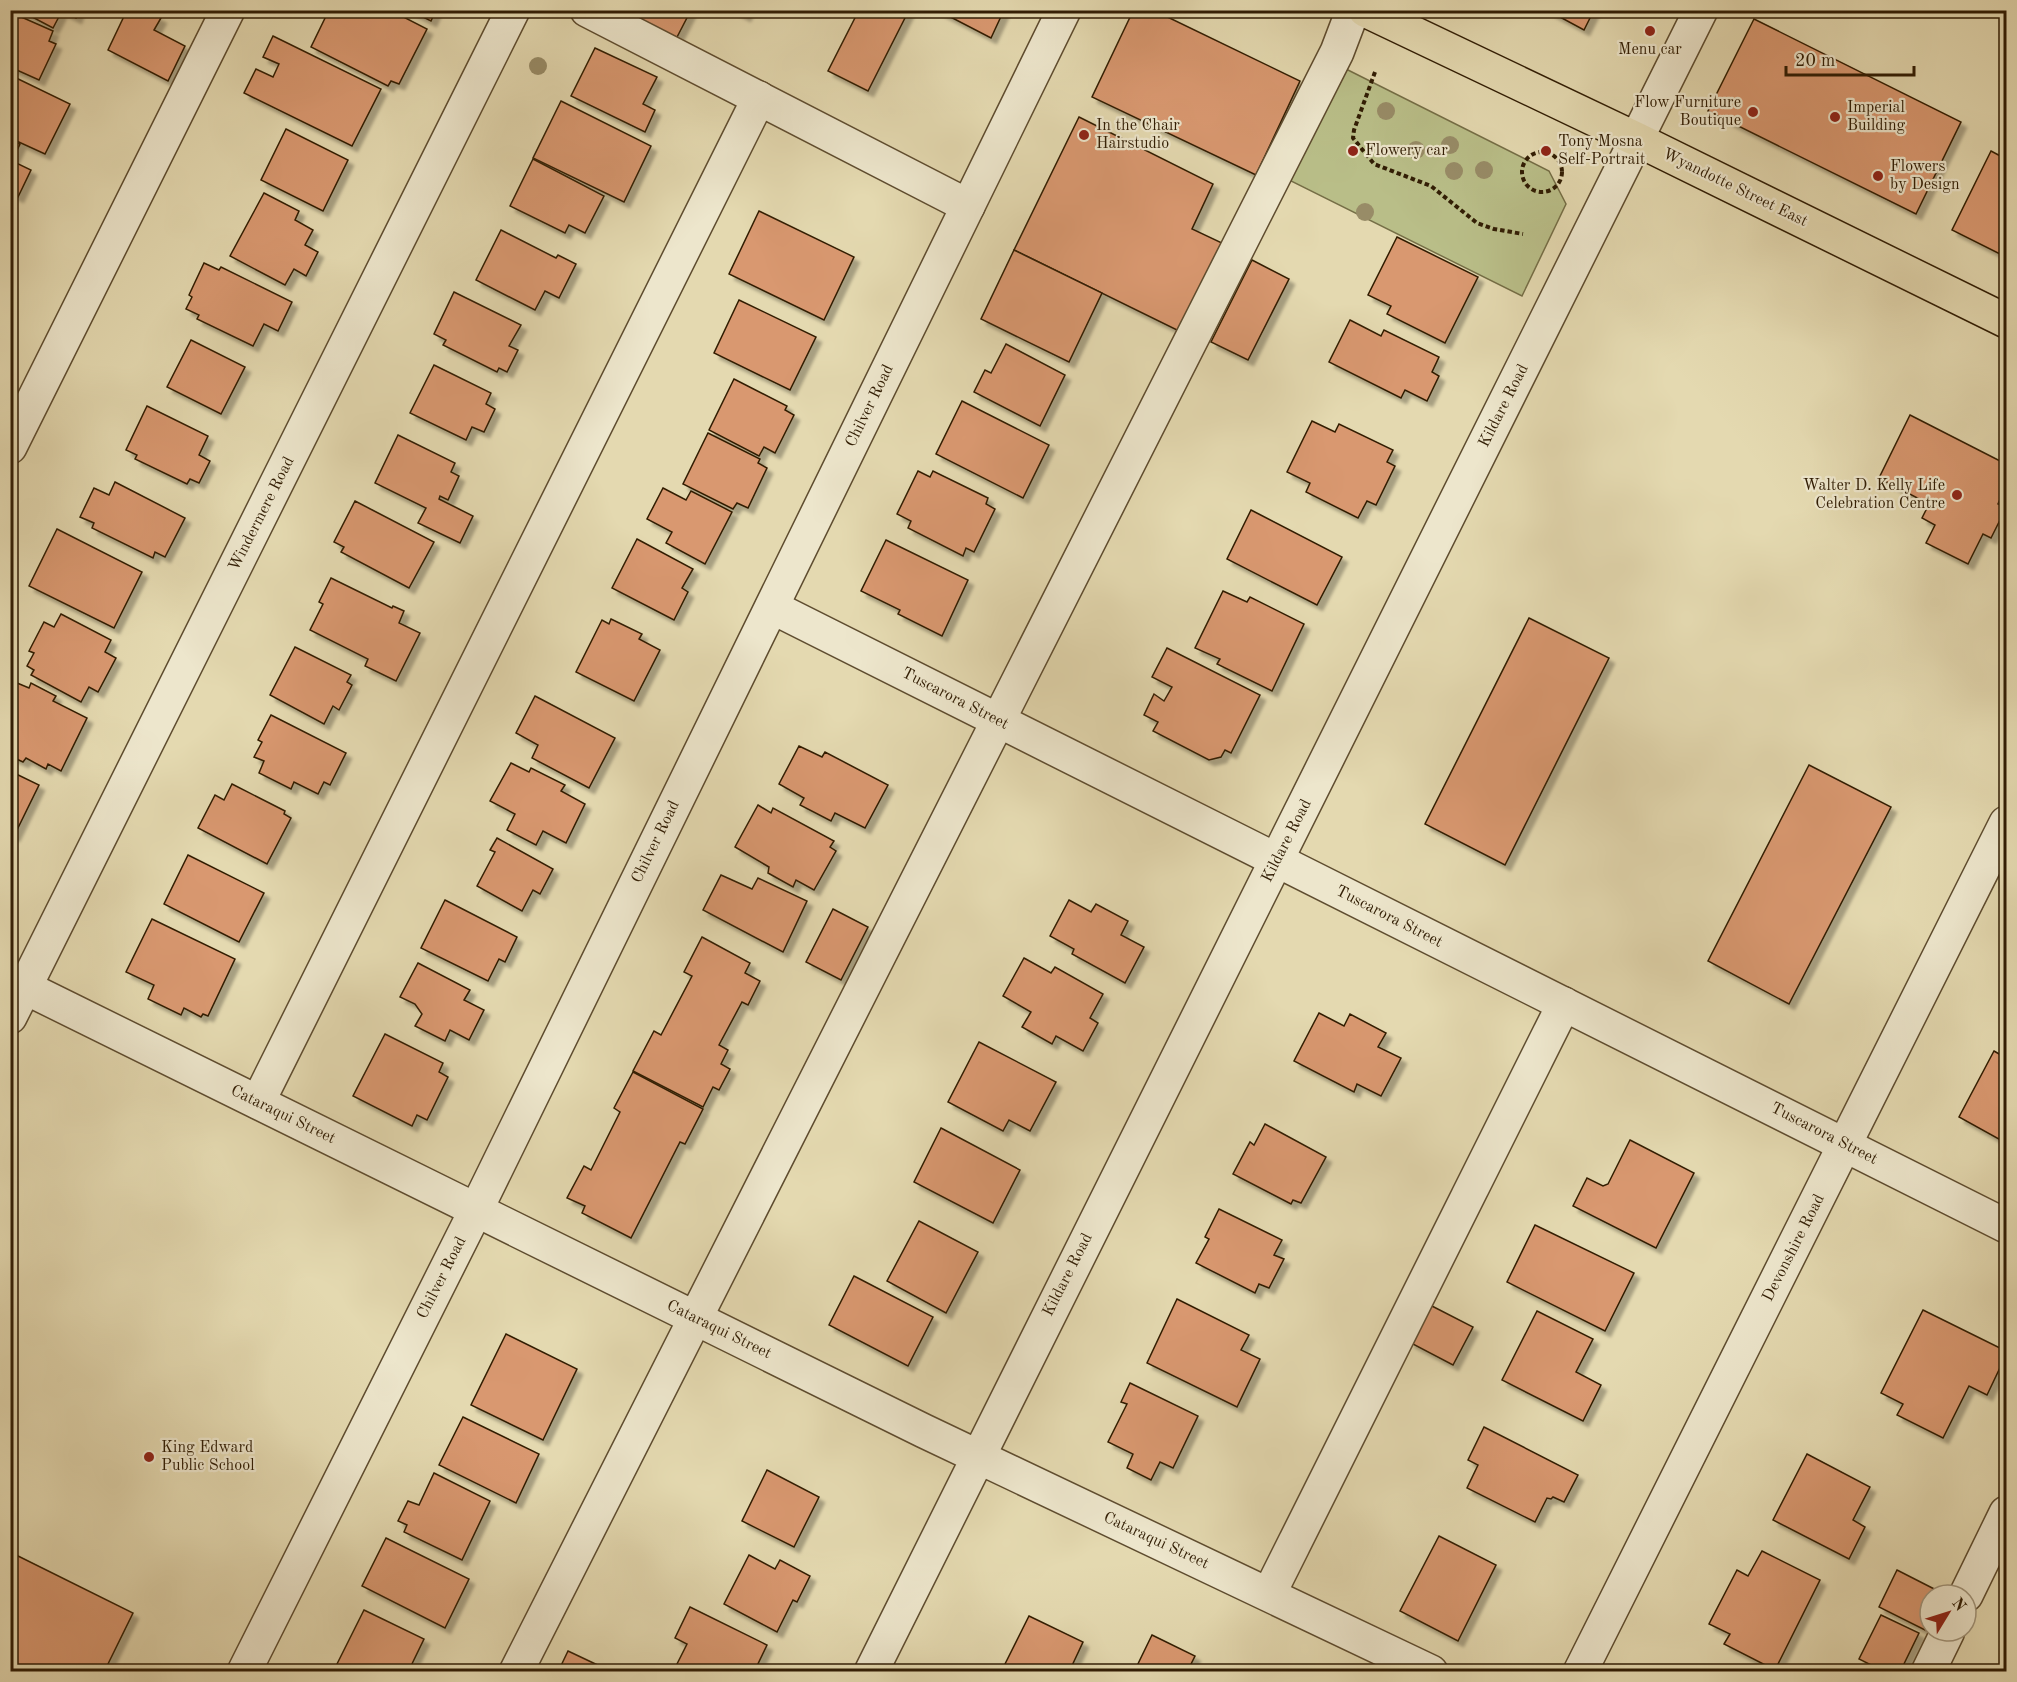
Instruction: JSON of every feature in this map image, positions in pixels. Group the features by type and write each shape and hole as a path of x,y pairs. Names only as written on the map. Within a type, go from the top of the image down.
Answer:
{"main road":[{"name":"Wyandotte Street East","path":"1365,10 1636,139 2007,321"}],"street":[{"path":"10,447 228,10"},
{"name":"Windermere Road","path":"10,1017 18,983 513,10"},
{"path":"587,10 968,206"},
{"name":"Chilver Road","path":"244,1671 476,1210 1064,10"},
{"path":"516,1671 1332,63 1353,10"},
{"name":"Kildare Road","path":"872,1671 1701,10"},
{"path":"258,1102 759,98"},
{"name":"Tuscarora Street","path":"772,607 2007,1226"},
{"name":"Devonshire Road","path":"1580,1671 2007,823"},
{"name":"Cataraqui Street","path":"18,983 978,1457 1431,1671"},
{"path":"1269,1594 1564,1004"},
{"path":"1972,1583 2007,1513"},
{"path":"1928,1671 1942,1643"}],"path":[{"path":"1376,72 1353,138 1366,156 1374,164 1431,186 1477,223 1494,229 1523,234"},
{"path":"1536,153 1549,154 1554,157 1561,167 1560,180 1557,185 1546,192 1532,190 1527,185 1522,173 1526,160 1536,153"}],"green space":[{"path":"1340,66 1549,171 1566,204 1522,296 1287,179"}],"building":[{"path":"19,10 79,10 76,18 62,11 53,28"},
{"path":"127,10 146,10 161,18 154,30 185,46 168,81 108,50"},
{"path":"329,10 390,10 427,29 399,84 391,81 388,86 311,47"},
{"path":"409,10 436,10 431,21"},
{"path":"632,10 691,10 676,39 630,15"},
{"path":"734,10 748,10 745,16"},
{"path":"859,10 909,10 868,91 828,71"},
{"path":"937,10 1004,10 991,38"},
{"path":"1153,10 1300,81 1256,175 1092,97 1133,11"},
{"path":"1547,10 1594,10 1584,30"},
{"path":"10,12 53,31 49,41 56,44 39,80 10,67"},
{"name":"Imperial Building","path":"1754,19 1961,122 1916,214 1708,111"},
{"path":"273,36 381,89 352,146 244,93 256,69 273,77 279,64 263,57"},
{"path":"595,48 657,77 643,104 655,110 645,132 571,96"},
{"path":"10,75 70,104 45,154 10,138"},
{"path":"561,101 651,146 624,202 533,158"},
{"path":"1079,117 1213,184 1192,229 1222,243 1179,331 1014,250"},
{"path":"286,129 348,160 323,211 261,180"},
{"path":"10,139 20,144 12,161 31,170 18,197 10,193"},
{"path":"1991,151 2006,159 2006,257 1952,230"},
{"path":"533,159 604,196 585,233 569,225 565,233 510,206"},
{"path":"264,193 299,211 295,220 313,230 305,245 318,252 306,276 294,269 285,285 230,256"},
{"path":"759,211 854,257 824,320 729,274"},
{"path":"501,230 556,258 558,255 576,264 559,298 545,291 535,310 476,280"},
{"path":"1397,237 1478,277 1445,343 1387,314 1391,306 1368,295"},
{"path":"1014,250 1102,293 1069,362 981,319"},
{"path":"1252,260 1289,279 1248,360 1211,342"},
{"path":"204,263 219,270 221,267 292,302 278,331 264,324 253,346 197,319 199,315 186,309 192,297 189,295"},
{"path":"454,292 521,325 509,346 518,350 507,372 499,368 497,372 443,345 446,340 434,334"},
{"path":"739,300 816,337 790,390 714,353"},
{"path":"1350,320 1381,336 1384,330 1439,357 1432,372 1439,376 1427,401 1405,390 1401,398 1329,362"},
{"path":"191,340 245,367 221,414 167,387"},
{"path":"1006,344 1065,375 1040,426 974,392 985,370 991,373"},
{"path":"434,365 491,393 486,404 495,409 484,432 472,427 466,440 410,413"},
{"path":"734,379 787,406 785,410 794,415 775,453 764,447 759,456 709,430"},
{"path":"962,401 1049,445 1023,498 936,454"},
{"path":"147,406 208,436 199,455 210,461 199,483 190,479 187,484 135,459 137,455 126,450"},
{"name":"Walter D. Kelly Life Celebration Centre","path":"1910,415 2006,464 2006,486 1998,504 2006,508 1991,538 1983,534 1968,564 1926,543 1935,525 1922,518 1929,504 1879,478"},
{"path":"1312,421 1335,432 1339,424 1393,450 1387,462 1395,466 1376,505 1367,501 1358,518 1306,492 1310,483 1287,472"},
{"path":"708,433 760,459 758,463 767,468 748,508 737,503 733,509 683,484"},
{"path":"398,435 455,463 451,472 459,476 448,500 440,496 439,499 473,516 460,543 418,523 426,508 375,483"},
{"path":"918,471 930,477 933,471 988,498 986,504 995,509 974,552 966,548 963,556 908,528 911,521 897,514"},
{"path":"115,482 185,518 165,557 155,552 153,558 92,528 94,523 80,517 94,488 109,495"},
{"path":"663,488 686,500 691,491 732,512 705,564 666,543 672,532 647,519"},
{"path":"355,501 434,542 409,588 341,552 344,547 334,542"},
{"path":"1251,510 1342,557 1317,605 1227,559"},
{"path":"57,529 142,572 114,628 29,586"},
{"path":"637,539 693,569 682,588 688,592 674,620 612,588"},
{"path":"886,540 968,580 942,636 898,614 900,610 861,591"},
{"path":"331,578 392,608 393,606 404,611 399,623 420,633 396,681 365,666 368,659 310,630 323,604 319,602"},
{"path":"1223,591 1247,602 1250,597 1304,624 1272,691 1217,664 1220,659 1195,648"},
{"path":"61,614 111,640 105,652 116,658 98,692 89,687 81,702 31,675 34,670 27,666 34,653 29,651 44,622 54,627"},
{"path":"1529,618 1609,658 1505,865 1425,824"},
{"path":"611,619 642,634 639,639 660,650 634,701 576,672 602,620 609,624"},
{"path":"295,647 351,675 347,682 352,685 339,710 333,706 324,724 270,695"},
{"path":"1167,648 1260,695 1231,753 1225,750 1221,757 1209,760 1153,731 1158,722 1144,715 1154,694 1164,701 1172,687 1152,677"},
{"path":"10,680 29,688 31,683 56,696 53,701 87,718 61,771 48,764 46,769 26,758 23,762 10,756"},
{"path":"535,696 615,738 589,788 532,758 538,745 516,733"},
{"path":"271,715 346,753 330,785 324,782 318,794 294,782 291,789 259,773 264,761 254,757 262,742 258,740"},
{"path":"799,746 822,757 825,752 888,785 865,828 835,813 831,821 800,805 804,798 779,784"},
{"path":"511,763 529,772 531,768 565,785 561,791 585,804 566,843 543,831 536,845 507,830 515,814 490,801"},
{"path":"1809,765 1891,807 1789,1004 1708,961"},
{"path":"10,771 39,785 14,836 10,834"},
{"path":"232,784 285,811 284,814 291,818 267,864 198,828 215,795 224,800"},
{"path":"758,805 771,813 773,808 834,841 830,847 836,851 814,890 796,880 793,887 768,873 769,867 735,847"},
{"path":"497,838 553,869 540,894 533,890 522,911 477,886 495,852 490,850"},
{"path":"188,855 264,893 239,942 164,904"},
{"path":"721,875 752,889 758,878 807,901 783,952 703,910"},
{"path":"445,900 517,937 505,962 499,959 488,981 421,948"},
{"path":"1069,900 1091,912 1096,904 1128,921 1121,935 1144,947 1125,983 1072,954 1074,949 1050,936"},
{"path":"833,909 868,927 841,980 806,962"},
{"path":"152,919 235,959 208,1016 203,1014 201,1017 184,1008 181,1015 148,999 154,985 126,972"},
{"path":"702,937 750,963 745,973 760,981 748,1005 742,1002 719,1045 728,1050 721,1064 730,1069 719,1090 713,1087 703,1107 633,1071 654,1031 661,1035 692,976 684,972"},
{"path":"1024,958 1051,973 1055,967 1103,994 1090,1018 1098,1023 1083,1051 1056,1036 1052,1044 1022,1027 1031,1012 1003,996"},
{"path":"418,963 470,990 464,1000 484,1010 469,1040 450,1030 445,1041 415,1026 422,1014 415,1004 400,997"},
{"path":"1319,1013 1344,1026 1350,1014 1386,1033 1378,1047 1401,1058 1381,1096 1357,1084 1354,1092 1294,1061"},
{"path":"385,1034 443,1063 439,1072 448,1077 427,1120 417,1115 412,1126 353,1096"},
{"path":"979,1042 1056,1082 1030,1131 1009,1120 1003,1131 948,1102"},
{"path":"1994,1051 2006,1058 2006,1143 1959,1117"},
{"path":"633,1072 703,1109 685,1144 680,1142 631,1238 582,1213 585,1206 567,1198 584,1166 591,1170 620,1112 614,1108"},
{"path":"1265,1124 1326,1157 1301,1203 1293,1200 1291,1204 1233,1174 1250,1142 1254,1145"},
{"path":"941,1128 1020,1170 993,1223 914,1182"},
{"path":"1630,1140 1694,1173 1656,1248 1573,1206 1587,1178 1603,1186 1608,1184"},
{"path":"1219,1209 1282,1240 1274,1255 1284,1259 1269,1288 1259,1284 1255,1293 1196,1263 1209,1239 1205,1237"},
{"path":"919,1221 978,1252 946,1313 887,1281"},
{"path":"1535,1225 1634,1273 1605,1331 1507,1282"},
{"path":"854,1276 933,1317 908,1366 829,1325"},
{"path":"1177,1299 1249,1335 1241,1350 1260,1359 1237,1407 1147,1363"},
{"path":"1428,1304 1473,1327 1453,1365 1409,1342"},
{"path":"1923,1310 2006,1351 1987,1395 1969,1386 1943,1438 1897,1415 1903,1404 1881,1393"},
{"path":"1537,1311 1593,1339 1576,1372 1601,1385 1583,1421 1502,1380"},
{"path":"506,1334 577,1369 543,1440 471,1405"},
{"path":"1130,1383 1198,1416 1173,1468 1160,1462 1151,1480 1127,1468 1133,1454 1108,1442 1127,1404 1121,1402"},
{"path":"463,1417 539,1454 516,1503 439,1465"},
{"path":"1484,1427 1578,1475 1564,1502 1553,1497 1547,1498 1535,1522 1467,1488 1478,1465 1468,1460"},
{"path":"1807,1454 1870,1487 1853,1520 1865,1527 1849,1559 1773,1520"},
{"path":"767,1470 819,1497 794,1547 742,1521"},
{"path":"434,1473 490,1501 462,1560 404,1532 407,1525 398,1521 408,1501 419,1505"},
{"path":"1439,1536 1496,1565 1458,1641 1400,1611"},
{"path":"386,1538 469,1579 445,1628 362,1586"},
{"path":"1762,1551 1820,1580 1775,1670 1724,1644 1730,1634 1709,1624 1737,1570 1748,1576"},
{"path":"10,1552 133,1613 104,1672 10,1672"},
{"path":"749,1555 775,1569 780,1560 810,1576 797,1602 793,1600 777,1632 724,1604"},
{"path":"1897,1570 1922,1583 1918,1583 1918,1626 1879,1607"},
{"path":"690,1607 767,1645 754,1672 687,1672 676,1666 687,1644 675,1638"},
{"path":"364,1610 424,1639 408,1672 346,1672 336,1666"},
{"path":"1881,1615 1918,1633 1900,1672 1885,1672 1859,1659"},
{"path":"1029,1616 1083,1642 1069,1672 1001,1672"},
{"path":"1152,1635 1195,1656 1187,1672 1134,1672"},
{"path":"568,1651 606,1669 605,1672 558,1672"}],"place":[{"name":"Menu car","path":"1650,31"},
{"name":"Flow Furniture Boutique","path":"1753,112"},
{"name":"Imperial Building","path":"1835,117"},
{"name":"In the Chair Hairstudio","path":"1084,135"},
{"name":"Flowery car","path":"1353,151"},
{"name":"Tony Mosna Self-Portrait","path":"1546,151"},
{"name":"Flowers by Design","path":"1878,176"},
{"name":"Walter D. Kelly Life Celebration Centre","path":"1957,495"},
{"name":"King Edward Public School","path":"149,1457"}]}
